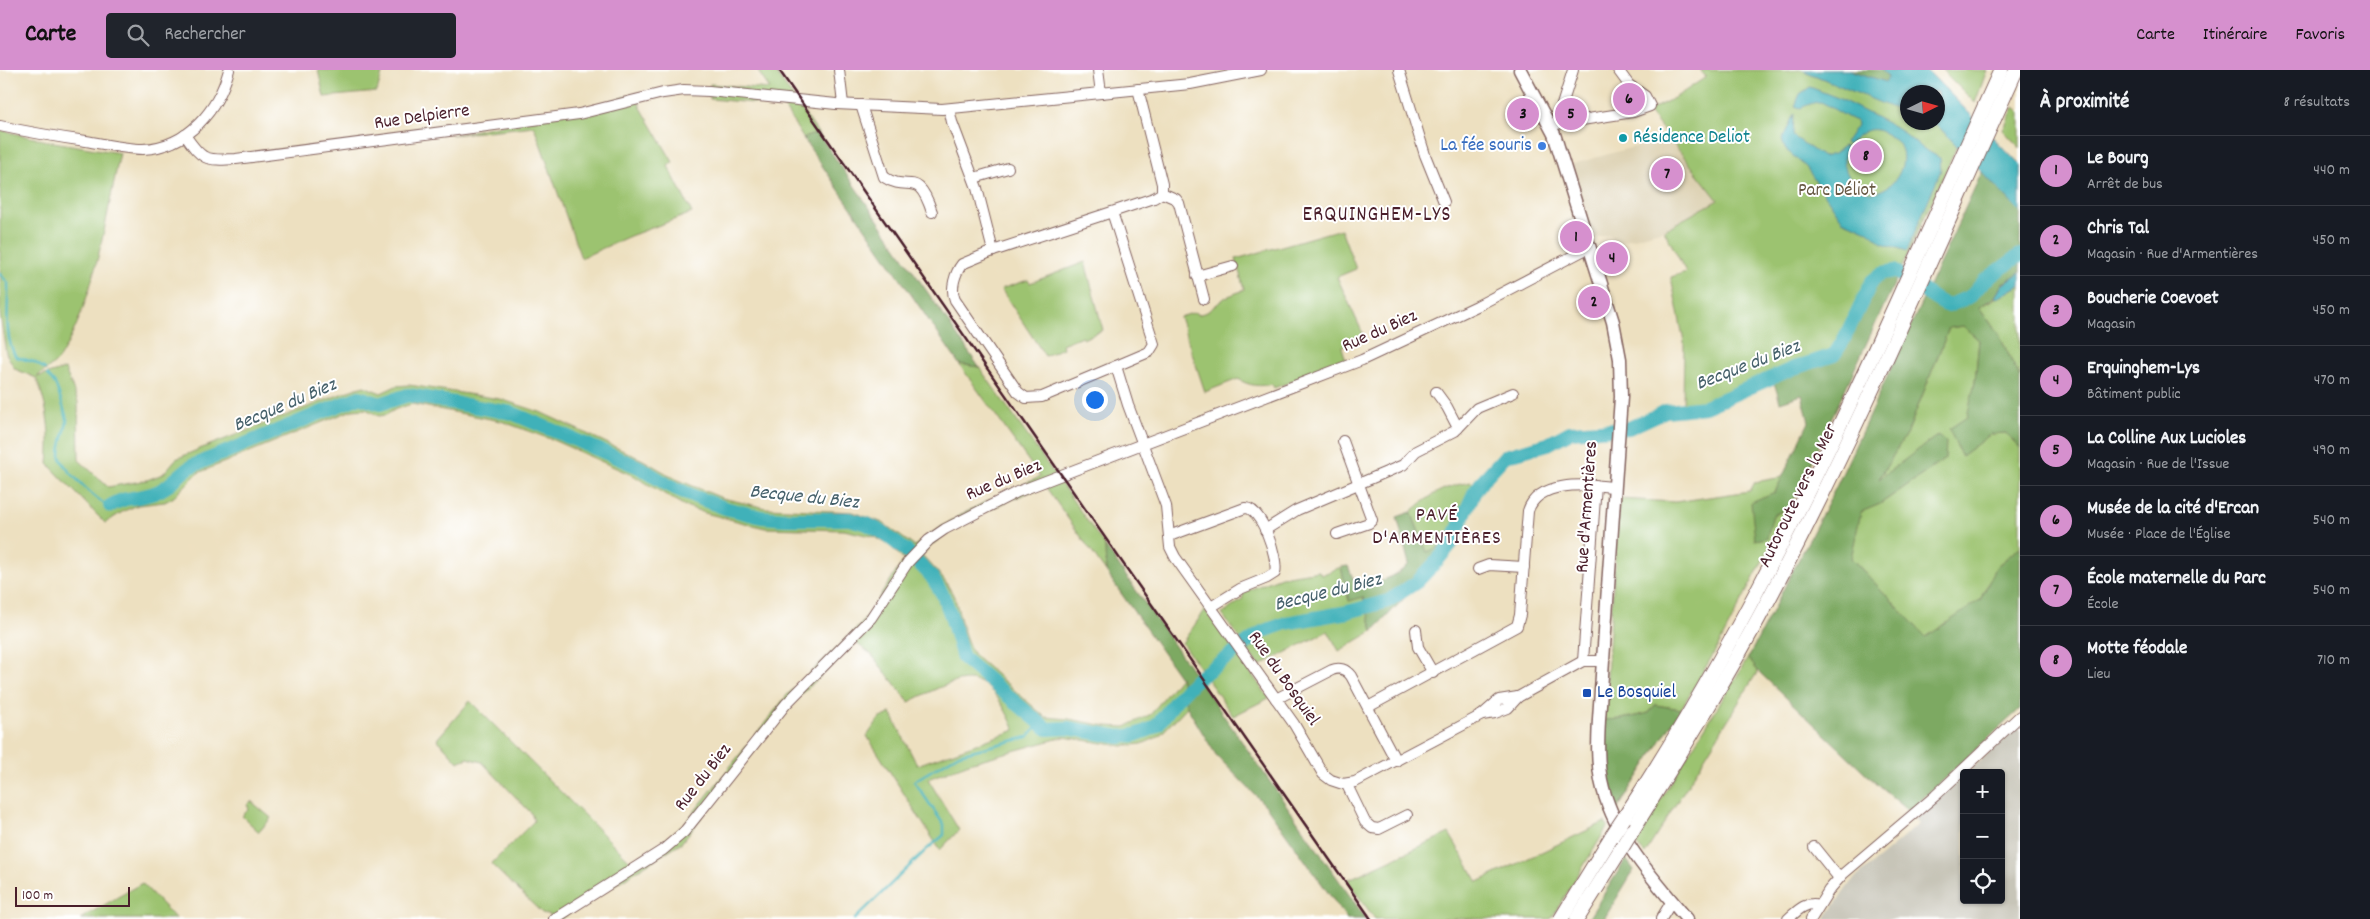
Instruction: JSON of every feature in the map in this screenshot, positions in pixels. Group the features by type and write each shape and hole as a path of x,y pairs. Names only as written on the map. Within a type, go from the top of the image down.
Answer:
{"highway":[{"path":"1561,919 1695,703 1761,586 1886,340 2001,70"},
{"name":"Autoroute vers la Mer","path":"1577,919 1694,732 1773,592 1814,510 1886,340 2016,70"}],"main road":[{"path":"1512,70 1550,126"},
{"path":"1520,70 1550,126"},
{"name":"Rue d'Armentières","path":"1550,126 1619,348 1621,378 1594,661 1602,782 1617,823 1655,881 1687,919"}],"street":[{"path":"0,126 36,134 139,149 164,145 197,126 212,110 229,70"},
{"path":"839,70 843,104"},
{"path":"1098,70 1101,93"},
{"name":"Rue Delpierre","path":"184,135 201,156 217,160 256,157 579,114 663,93 684,90 910,109 949,109 1190,84 1236,72 1261,70"},
{"path":"1398,70 1426,155 1444,202"},
{"path":"1550,126 1573,70"},
{"path":"1550,126 1632,112 1650,106 1645,96 1629,85 1618,70"},
{"path":"1138,89 1162,184 1162,193"},
{"path":"861,105 884,177 919,187 927,198 932,212"},
{"path":"949,109 952,122 974,178 993,251"},
{"path":"974,178 1008,168"},
{"path":"1112,212 1154,344 1149,352 1116,366 1038,398 1026,398 1021,395 954,296 954,282 962,264 993,251 1154,198 1162,193"},
{"path":"1162,193 1176,199 1179,203 1204,299"},
{"name":"Rue du Biez","path":"554,919 662,850 684,832 786,704 875,613 908,562 945,529 1006,496 1362,360 1477,306 1587,249"},
{"path":"1198,276 1233,266"},
{"name":"Rue du Bosquiel","path":"1116,366 1142,445 1166,506 1169,536 1175,557 1298,730 1324,774 1335,782 1347,785"},
{"path":"1436,392 1447,407 1458,428"},
{"path":"1265,530 1297,510 1403,464 1416,451 1458,428 1477,408 1513,393"},
{"path":"1336,534 1372,522 1372,516 1343,442"},
{"path":"1368,707 1517,626 1520,616 1528,511 1532,503 1542,495 1562,486 1576,484 1612,486"},
{"name":"Rue d'Armentières","path":"1594,661 1596,485"},
{"path":"1169,536 1248,508 1256,513 1265,530 1275,558 1275,573 1270,577 1240,589 1210,607"},
{"path":"1478,569 1493,565 1524,567"},
{"path":"1416,630 1418,647 1433,673"},
{"path":"1406,815 1380,829 1372,828 1365,822 1347,785 1396,761 1482,714 1500,712 1508,708 1518,696 1594,661"},
{"path":"1276,699 1338,668 1346,670 1396,761"},
{"path":"1811,919 1839,878 1939,792 2020,716"},
{"path":"1814,847 1839,878"},
{"path":"1661,919 1672,901"},
{"path":"1788,919 1805,906 1819,905"}],"shaded area":[{"path":"1669,137 1718,201 1664,230 1614,243 1611,235 1593,238 1570,165"},
{"path":"2020,724 2020,919 1825,919 1851,882 1919,824 1915,819 1960,779 1960,904 2005,904 2005,769 1971,769"}],"green space":[{"path":"318,70 383,70 377,92 324,97"},
{"path":"757,70 774,70 818,133 803,138 785,109 776,105 710,99 710,84 770,89"},
{"name":"Parc Déliot","path":"1700,70 1802,70 1900,110 1900,130 1942,130 1957,146 1901,269 1885,271 1867,282 1832,352 1700,405 1683,406 1684,342 1671,277 1686,272 1664,230 1718,200 1648,111 1676,97 1706,77"},
{"path":"1850,70 1881,70 1888,76 1886,82"},
{"path":"1942,70 1987,70 1975,103"},
{"path":"638,93 640,106 673,162 668,166 692,213 630,236 581,258 534,126 452,135 586,108"},
{"path":"2014,107 2020,112 2020,148 2003,130"},
{"path":"0,130 47,141 120,153 98,258 82,310 72,335 58,360 37,377 65,369 78,402 79,460 108,487 147,480 163,474 176,459 354,389 364,386 381,393 396,386 409,385 500,399 540,412 643,460 676,479 722,498 766,508 853,512 883,523 914,546 944,525 975,507 1040,477 959,364 979,367 1105,546 1106,572 1045,486 962,523 933,544 922,555 949,587 974,655 1045,717 1125,727 1151,714 1180,677 1187,707 1158,737 1142,744 1122,746 1064,737 969,763 928,779 959,830 940,850 867,736 879,719 891,713 917,765 1015,730 994,693 983,684 972,680 945,685 909,702 871,654 856,643 790,705 682,842 561,919 547,919 551,915 542,913 491,864 534,821 531,813 482,762 468,758 458,762 437,739 470,701 631,862 664,841 686,822 788,694 862,623 904,560 889,545 875,537 844,530 765,528 705,513 683,505 634,476 553,440 501,421 412,404 379,416 366,409 352,410 198,473 174,497 165,502 138,505 105,523 48,464 48,420 36,378 15,369 6,353 0,315"},
{"path":"818,133 979,367 959,364 803,138"},
{"path":"1982,172 2020,211 2020,272 2002,284 1995,297 1979,307 1999,335 2020,378 2020,448 2006,433 1991,434 1961,456 1949,429 1967,417 1975,382 1979,340 1963,326 1949,328 1909,429 1879,479 1938,435 1946,442 1945,459 1880,504 1861,512 1851,558 1926,637 1980,600 1997,566 2020,547 2020,709 1909,811 1879,786 1758,671 1748,658 1837,485"},
{"path":"1341,229 1356,269 1337,277 1364,336 1342,347 1346,361 1274,388 1272,384 1255,385 1238,379 1205,392 1180,317 1196,312 1197,315 1207,312 1226,297 1244,290 1236,259"},
{"path":"1085,262 1103,330 1083,339 1082,336 1062,344 1063,348 1045,356 1001,289 1028,280 1030,283"},
{"path":"1901,269 1790,508 1773,515 1767,538 1755,540 1751,502 1775,492 1809,422 1802,395 1780,402 1772,376 1832,352 1867,282 1885,271"},
{"path":"2020,285 2020,378 1999,335 1979,307"},
{"path":"1963,326 1979,340 1975,382 1961,456 1990,434 2006,433 2020,448 2020,547 1997,566 1980,600 1926,638 1851,558 1860,512 1880,504 1945,459 1878,480 1909,429 1949,328"},
{"path":"1783,477 1775,492 1773,515 1790,508 1720,643 1681,709 1655,705 1649,713 1622,719 1604,720 1619,499 1675,502 1750,491 1755,482"},
{"path":"1471,482 1483,490 1456,540 1427,552 1411,512 1438,492 1452,486"},
{"path":"1411,512 1427,552 1456,540 1449,551 1373,631 1363,597 1349,601 1341,567 1348,566 1356,586 1385,580 1404,569 1409,564 1397,517"},
{"path":"1105,546 1366,919 1347,919 1266,806 1216,755 1187,707 1180,677 1106,572"},
{"path":"1341,567 1349,601 1363,597 1373,631 1339,651 1328,631 1259,666 1222,614 1242,600 1244,592 1281,577 1319,571 1321,575"},
{"path":"1205,610 1269,698 1233,716 1182,643"},
{"path":"1748,658 1758,671 1645,854 1634,842"},
{"path":"1655,705 1681,709 1617,810 1605,777 1604,720 1622,719 1649,713"},
{"path":"251,801 271,818 259,832 242,816 249,809 247,805"},
{"path":"1605,822 1608,826 1551,919 1375,919 1347,880 1449,833 1478,882"},
{"path":"1626,859 1634,870 1604,919 1588,919"},
{"path":"142,883 176,919 80,919"}],"water":[{"path":"1802,70 1850,70 1886,82 1888,76 1881,70 1927,70 1942,85 1900,85 1900,111"},
{"path":"1810,87 1838,98 1899,129 1919,146 1940,158 1941,170 1907,251 1882,243 1868,231 1842,220 1806,167 1785,149 1782,140 1794,114 1793,136 1823,157 1834,154 1843,146 1846,147 1844,162 1849,177 1862,189 1873,192 1892,184 1900,172 1903,158 1898,143 1881,131 1871,130 1861,133 1848,145 1845,143 1857,125 1856,121 1820,102 1800,108 1795,106 1800,94"},
{"path":"1945,88 2020,165 2020,212 1942,130 1945,130"},
{"path":"2020,272 2020,285 1998,298 1995,297 2002,285"}],"waterway":[{"name":"Becque du Biez","path":"110,506 126,499 160,491 192,466 359,397 380,404 408,395 512,413 639,467 668,485 725,508 761,517 849,519 867,524 882,532 909,553 931,576 943,595 963,658 1047,729 1068,728 1120,737 1135,735 1158,724 1194,681 1264,631 1286,623 1348,612 1388,601 1417,582 1451,544 1474,493 1505,456 1548,444 1570,432 1629,428 1666,411 1705,407 1794,368 1834,355 1843,341 1872,281 1882,273 1894,271 1948,306 1971,296 1984,281 2020,255"},
{"name":"Becque du Biez","path":"0,274 8,283 8,330 12,349 16,357 34,362 45,369"},
{"name":"Becque du Biez","path":"47,375 56,386 67,420 60,451 62,461 81,484 110,506"},
{"path":"855,919 944,835 944,825 914,781 959,754 1028,737 1040,723"}],"railway":[{"path":"779,70 1371,919"}],"place":[{"name":"Musée de la cité d'Ercan","path":"1629,99"},
{"name":"Boucherie Coevoet","path":"1523,114"},
{"name":"La Colline Aux Lucioles","path":"1571,114"},
{"name":"Résidence Deliot","path":"1623,138"},
{"name":"La fée souris","path":"1542,146"},
{"name":"Motte féodale","path":"1866,156"},
{"name":"École maternelle du Parc","path":"1667,174"},
{"name":"Le Bourg","path":"1576,237"},
{"name":"Erquinghem-Lys","path":"1612,258"},
{"name":"Chris Tal","path":"1594,302"},
{"name":"Le Bosquiel","path":"1587,693"}],"district":[{"name":"ERQUINGHEM-LYS","path":"1377,216"},
{"name":"PAVÉ D'ARMENTIÈRES","path":"1437,528"}]}
